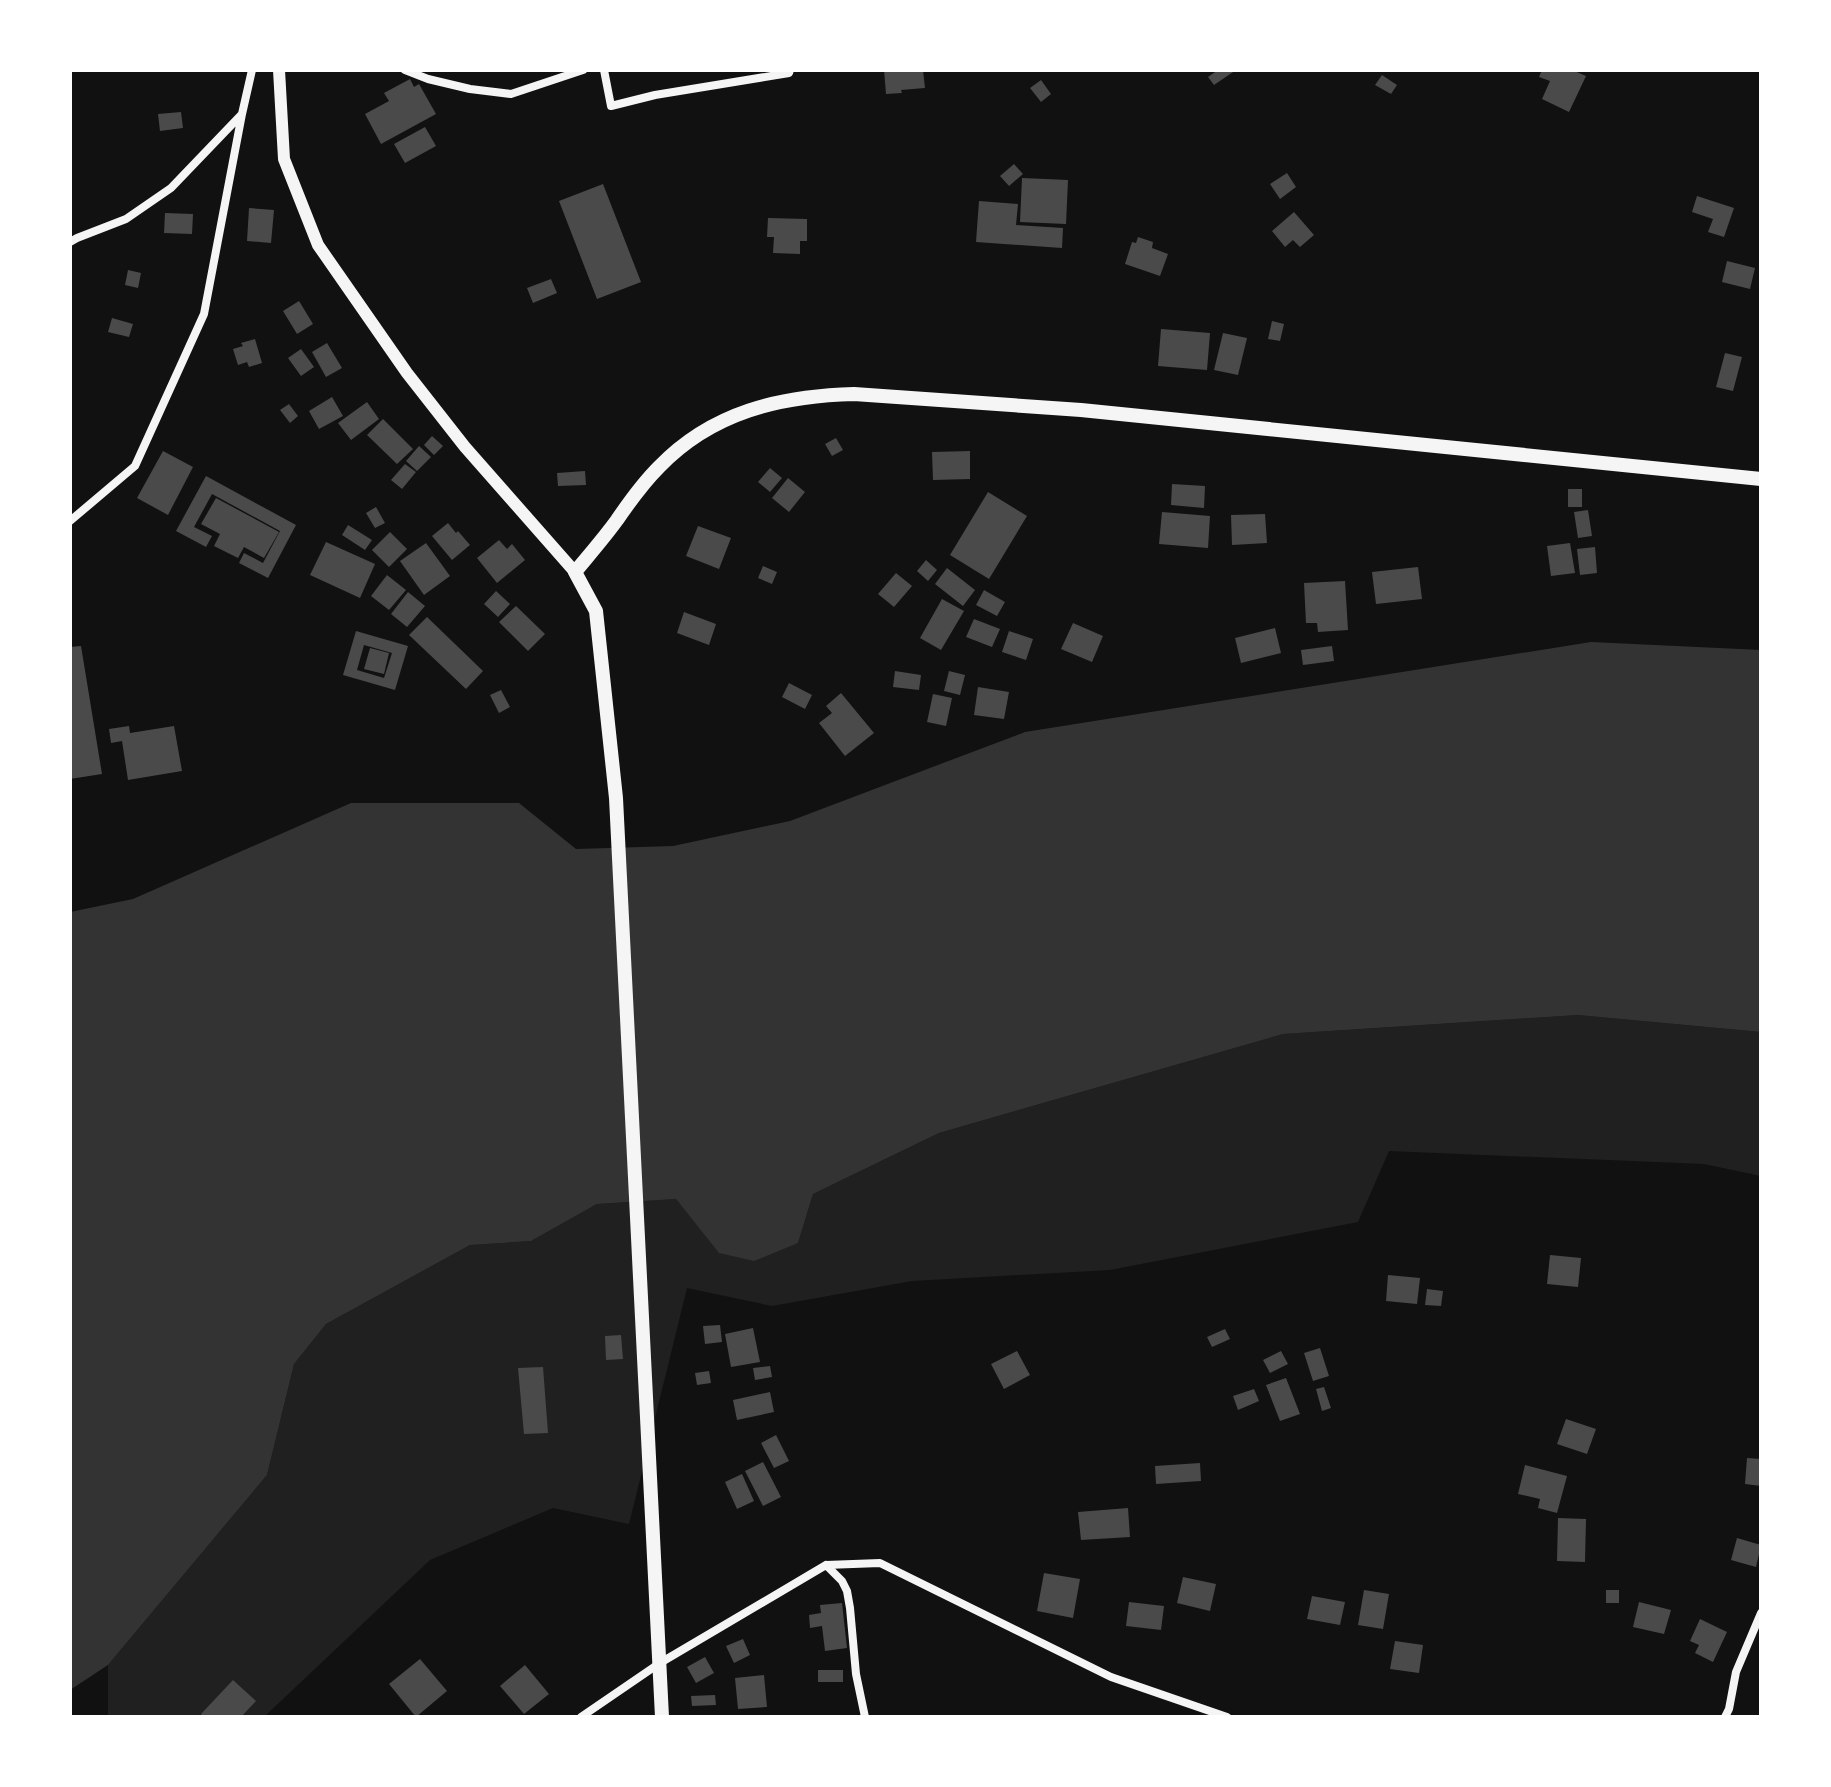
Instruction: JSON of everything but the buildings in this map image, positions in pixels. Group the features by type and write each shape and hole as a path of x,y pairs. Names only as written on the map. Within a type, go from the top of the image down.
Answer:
{"highway":[{"path":"662,1717 616,798 596,611 575,572 659,466 687,442 716,424 754,407 788,399 854,394 1081,410 1761,479"}],"main road":[{"path":"279,70 284,159 318,245 407,373 465,447 575,572"}],"street":[{"path":"70,521 135,466 204,314 252,70"},
{"path":"405,70 470,89 511,94 583,70"},
{"path":"604,70 611,106 655,95 789,73 790,70"},
{"path":"70,242 126,219 171,188 242,114"},
{"path":"581,1717 660,1663 826,1565 880,1563 1111,1677 1227,1717"},
{"path":"826,1565 847,1591 856,1674 865,1717"},
{"path":"1725,1717 1736,1672 1761,1613"}],"shaded area":[{"path":"1591,642 1761,650 1761,1032 1578,1015 1283,1034 939,1133 813,1194 798,1243 754,1261 719,1253 676,1199 597,1204 531,1241 470,1245 326,1324 294,1364 267,1475 108,1665 70,1690 70,912 133,899 351,803 519,803 576,849 673,846 790,821 1025,732"},
{"path":"1578,1015 1761,1032 1761,1176 1704,1164 1389,1151 1358,1222 1110,1270 912,1281 772,1306 687,1288 629,1524 553,1508 430,1560 264,1717 108,1717 108,1665 267,1475 294,1364 326,1324 470,1245 531,1241 597,1204 676,1199 719,1252 798,1243 813,1194 939,1133 1283,1034"}]}
